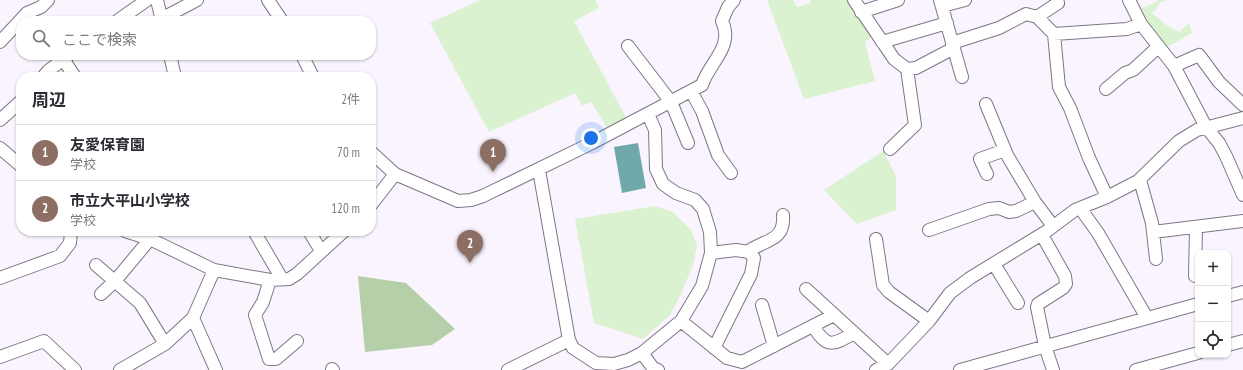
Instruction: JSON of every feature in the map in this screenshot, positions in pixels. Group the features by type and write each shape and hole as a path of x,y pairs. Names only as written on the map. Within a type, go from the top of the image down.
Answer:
{"street":[{"path":"24,16 27,13 41,7 48,0"},
{"path":"124,16 147,0"},
{"path":"157,0 161,16"},
{"path":"169,16 197,0"},
{"path":"268,0 279,16"},
{"path":"376,156 396,174 458,201 471,200 483,196 539,170 702,85 707,71 726,41 727,31 722,21 728,7 734,0"},
{"path":"854,0 894,59 907,69 916,68 953,46 999,28 1026,14 1037,17 1054,34 1056,69 1059,87 1070,108 1089,158 1107,197"},
{"path":"861,12 898,0"},
{"path":"962,77 941,3 965,0"},
{"path":"1037,17 1058,3 1057,0"},
{"path":"1129,0 1141,24 1174,66 1206,127 1219,143 1243,195"},
{"path":"882,42 947,23"},
{"path":"1054,34 1127,29 1141,24"},
{"path":"0,42 16,25"},
{"path":"628,46 671,102 688,143"},
{"path":"1106,89 1125,73 1133,70 1158,47"},
{"path":"1174,66 1199,55 1219,82 1243,104"},
{"path":"47,72 62,60"},
{"path":"67,60 73,72"},
{"path":"171,60 173,72"},
{"path":"304,60 310,72"},
{"path":"890,149 915,125 907,69"},
{"path":"691,91 702,111 718,155 731,173"},
{"path":"986,104 1005,150 1035,202 1054,226"},
{"path":"0,120 16,106"},
{"path":"539,170 569,340 573,348 596,367 614,364 642,353 681,322 702,286 711,253 710,232 703,209 695,200 676,193 663,184 656,169 655,130 648,114"},
{"path":"876,370 888,364 929,321 950,293 970,278 1042,235 1075,210 1107,197 1140,180 1179,140 1206,127 1242,121"},
{"path":"0,148 16,162"},
{"path":"987,174 980,159 1005,150"},
{"path":"376,199 396,174"},
{"path":"1140,180 1152,223 1156,259"},
{"path":"929,230 989,209 999,208 1009,212 1016,211 1035,202"},
{"path":"1080,208 1098,233 1146,318"},
{"path":"747,252 779,235 783,228 783,215"},
{"path":"1153,232 1196,228 1243,221"},
{"path":"1196,228 1196,250"},
{"path":"1042,235 1065,276 1066,284 1063,288 1038,304 1037,307 1045,346 1053,370"},
{"path":"0,278 60,256 70,243 71,236"},
{"path":"141,236 150,239 214,270 276,280 289,279 338,236"},
{"path":"256,236 276,280"},
{"path":"312,236 321,251"},
{"path":"101,294 115,281 150,239"},
{"path":"876,239 883,285 889,292 929,321"},
{"path":"711,253 736,250 747,252 754,258 751,274 714,348"},
{"path":"994,264 1018,303"},
{"path":"96,265 140,303 165,344"},
{"path":"120,370 165,344 193,318 214,270"},
{"path":"276,280 255,315 269,359 276,359 297,341"},
{"path":"806,289 888,364"},
{"path":"1231,295 1243,292"},
{"path":"762,305 774,346"},
{"path":"960,370 1195,305"},
{"path":"681,322 727,358 742,362 834,315"},
{"path":"193,318 216,370"},
{"path":"813,326 822,339 827,343 834,344 854,333"},
{"path":"508,370 569,340"},
{"path":"0,357 44,341 75,370"},
{"path":"1231,344 1243,341"},
{"path":"642,353 655,369"},
{"path":"1136,370 1195,354"}],"green space":[{"path":"480,0 595,0 599,8 574,21 627,119 608,129 591,102 582,106 575,93 489,132 430,23"},
{"path":"767,0 793,0 797,7 811,3 810,0 848,0 872,37 865,42 875,81 804,99"},
{"path":"1157,0 1168,0 1159,3 1156,10 1152,13 1169,27 1179,32 1189,23 1192,33 1167,47 1149,29 1137,10 1157,2"},
{"path":"883,151 896,176 896,210 857,224 824,190"},
{"path":"655,206 673,212 691,230 697,245 693,265 670,315 643,339 594,323 575,219"},
{"path":"358,276 406,283 455,329 432,345 365,352"}],"water":[{"path":"638,143 646,188 622,193 614,147"}],"place":[{"name":"友愛保育園","path":"493,172"},
{"name":"市立大平山小学校","path":"470,263"}]}
